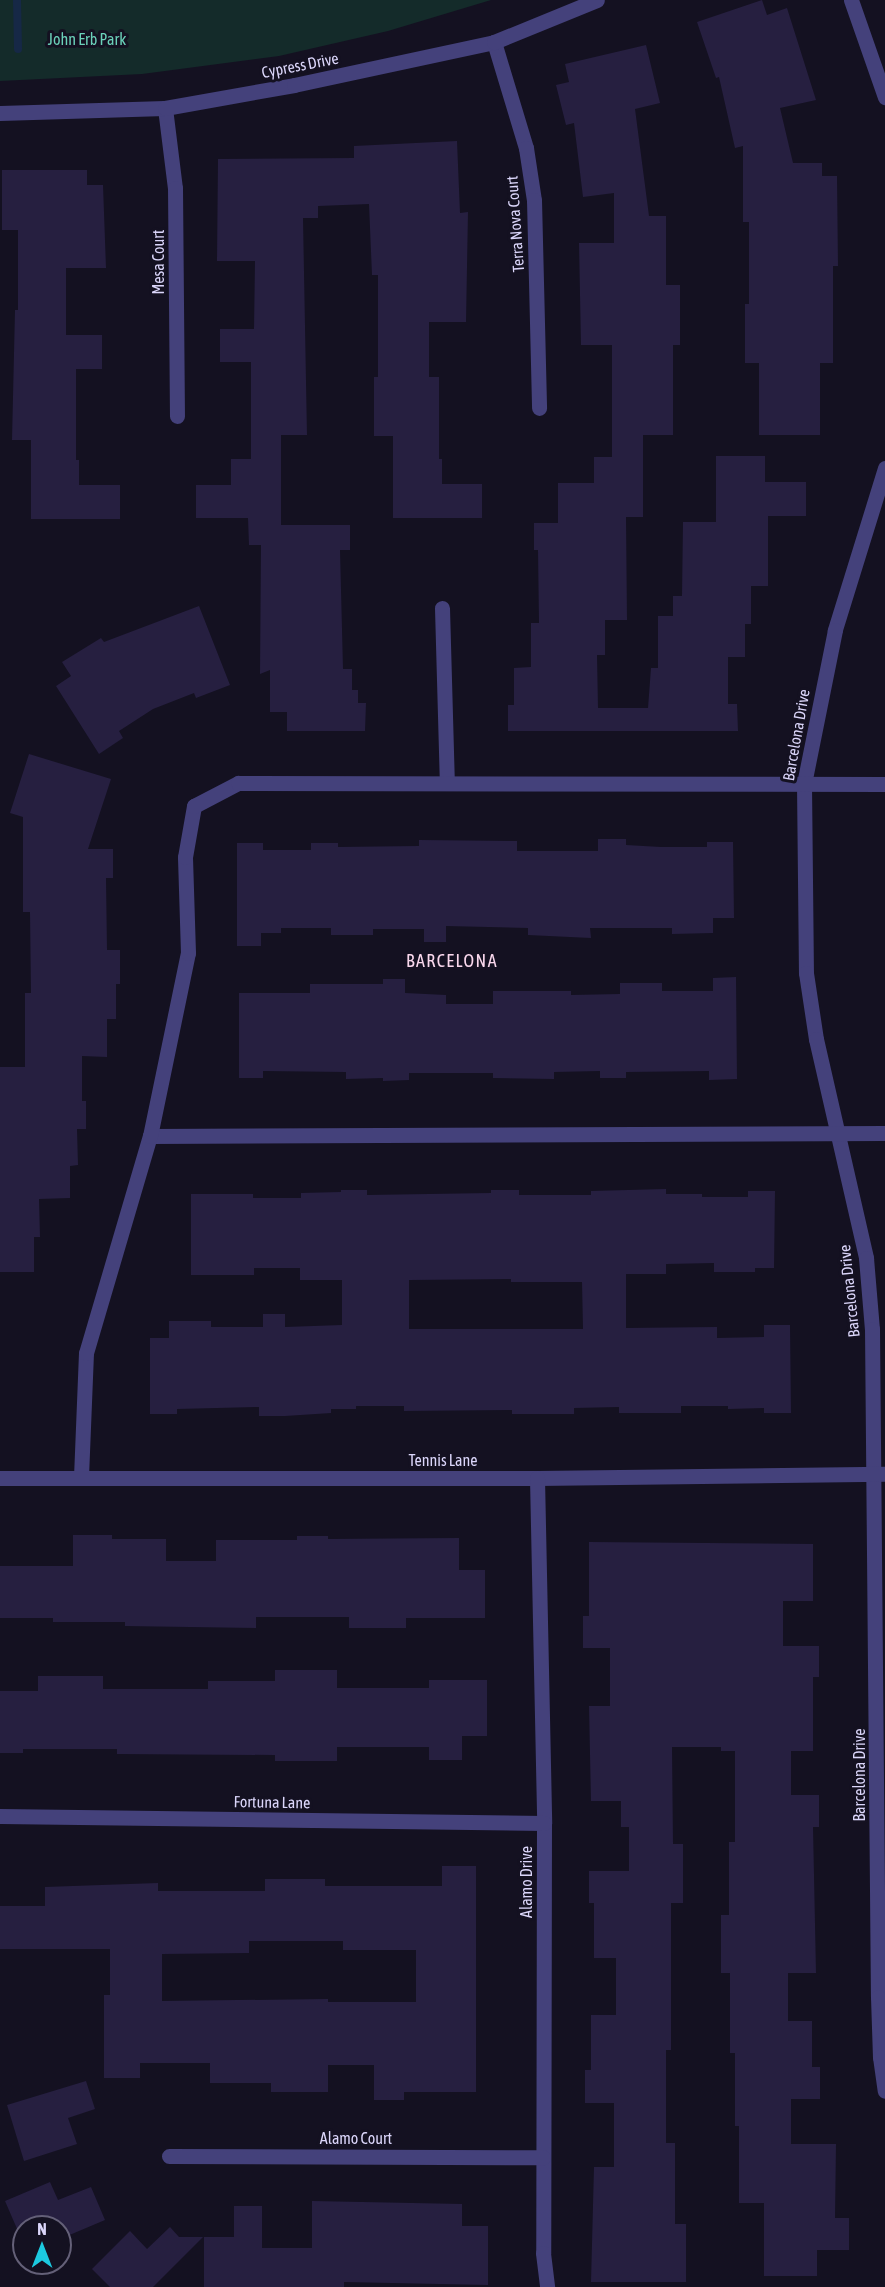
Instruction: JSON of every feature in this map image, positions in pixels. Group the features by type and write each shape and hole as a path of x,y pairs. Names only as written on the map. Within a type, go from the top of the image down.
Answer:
{"street":[{"name":"Cypress Drive","path":"0,113 165,108 294,85 494,42 597,0"},
{"path":"851,0 885,97"},
{"name":"Terra Nova Court","path":"494,42 526,148 534,200 539,408"},
{"name":"Mesa Court","path":"165,108 175,189 177,416"},
{"name":"Barcelona Drive","path":"885,468 835,630 804,784 806,973 816,1039 836,1133 851,1183 866,1258 872,1329 880,1474 878,1997 880,2057 885,2091"},
{"path":"442,608 447,783"},
{"path":"81,1477 86,1353 150,1136 188,953 184,857 194,806 238,783 885,784"},
{"path":"150,1136 885,1133"},
{"name":"Tennis Lane","path":"0,1478 537,1478 880,1474"},
{"name":"Alamo Drive","path":"537,1478 544,1823 543,2253 547,2287"},
{"name":"Fortuna Lane","path":"0,1816 544,1823"},
{"name":"Alamo Court","path":"169,2156 543,2157"}],"green space":[{"name":"John Erb Park","path":"0,0 491,0 388,31 279,56 142,74 0,81"}],"building":[{"path":"762,0 767,15 787,8 816,100 780,108 793,163 822,163 822,176 837,176 838,266 833,266 833,363 820,363 820,435 759,435 759,363 745,363 745,304 749,304 749,222 743,222 743,146 735,148 719,77 716,78 697,22"},
{"path":"646,45 660,103 635,109 649,216 666,216 666,285 680,285 680,345 673,345 673,435 643,435 643,517 626,517 627,620 605,620 605,655 597,655 598,708 648,708 651,668 658,668 658,616 673,616 673,596 682,596 683,522 716,522 716,456 765,456 765,482 806,482 806,516 768,516 768,586 751,586 751,624 745,624 745,657 728,657 728,704 737,704 738,731 508,731 508,705 514,705 514,668 531,667 531,623 539,623 538,550 534,550 534,523 558,523 558,483 594,483 594,457 612,457 612,345 581,345 579,243 614,243 614,193 583,197 574,123 566,125 556,85 569,82 565,64"},
{"path":"457,141 460,213 468,212 466,322 429,322 429,377 439,377 439,459 442,459 442,484 482,484 482,518 393,518 393,436 374,436 374,377 378,377 378,275 372,275 369,204 318,206 318,218 303,218 307,435 281,435 281,525 350,525 350,550 340,550 343,669 352,669 352,690 358,690 358,703 366,703 365,731 287,731 287,712 270,712 270,670 260,674 261,545 249,545 248,518 196,518 196,485 231,485 231,459 251,459 251,362 220,362 220,329 254,329 255,261 217,261 218,159 354,158 354,146"},
{"path":"2,170 87,170 87,185 103,185 106,268 66,268 66,335 102,335 102,369 76,369 76,460 79,460 79,485 120,485 120,519 31,519 31,440 12,440 15,310 18,310 18,230 2,230"},
{"path":"199,606 230,685 196,698 194,693 153,709 119,731 123,738 99,754 56,686 71,676 62,662 101,638 104,642"},
{"path":"29,754 111,779 88,849 113,849 113,878 106,878 107,950 120,950 120,984 116,984 116,1019 107,1019 107,1057 82,1056 82,1101 86,1101 86,1129 77,1129 78,1165 70,1166 70,1198 39,1199 40,1237 34,1237 34,1272 0,1272 0,1067 25,1067 25,993 31,993 30,912 23,912 23,817 10,813"},
{"path":"598,839 626,839 626,845 661,847 707,847 707,842 733,842 734,918 713,918 713,933 672,934 672,928 590,928 591,938 528,935 528,928 446,926 446,942 424,942 424,929 373,929 373,935 331,935 331,928 281,928 281,933 261,933 261,946 237,946 237,843 263,843 263,850 311,850 311,843 338,843 338,847 419,846 419,840 517,841 517,851 598,851"},
{"path":"736,977 737,1079 709,1080 709,1071 626,1072 626,1078 600,1078 600,1071 554,1072 554,1079 493,1078 493,1073 409,1073 409,1080 383,1081 383,1078 346,1079 346,1072 263,1071 263,1078 239,1078 239,993 310,993 310,984 383,984 383,979 405,979 405,993 446,995 446,1004 493,1004 493,991 571,991 571,995 620,994 620,983 662,983 662,991 713,991 713,978"},
{"path":"666,1189 666,1194 748,1197 748,1191 775,1191 774,1268 755,1268 755,1272 714,1272 714,1263 666,1264 666,1274 626,1274 626,1328 717,1327 717,1338 764,1337 764,1325 790,1325 791,1413 764,1413 764,1408 728,1409 728,1406 681,1406 681,1413 619,1413 619,1407 574,1408 574,1414 512,1414 512,1410 404,1411 404,1406 356,1406 356,1409 331,1409 331,1413 285,1416 259,1416 259,1407 177,1409 177,1414 150,1414 150,1338 169,1338 169,1321 211,1321 211,1327 263,1327 263,1314 285,1314 285,1327 342,1325 342,1280 300,1280 300,1268 254,1268 254,1275 191,1275 191,1194 253,1194 253,1198 301,1198 301,1193 341,1192 341,1190 367,1190 367,1195 491,1193 491,1190 519,1190 519,1195 591,1195 591,1191","holes":["511,1279 511,1282 582,1282 583,1329 409,1329 409,1280"]},
{"path":"73,1535 112,1535 112,1539 166,1539 166,1561 216,1561 216,1540 297,1540 297,1536 328,1536 328,1539 459,1538 459,1570 485,1570 485,1618 406,1618 406,1628 349,1628 349,1617 256,1617 256,1628 125,1626 125,1622 53,1622 53,1618 0,1618 0,1566 73,1566"},
{"path":"589,1542 813,1544 813,1601 783,1601 783,1646 819,1646 819,1677 813,1677 813,1751 791,1751 791,1795 819,1795 819,1827 813,1827 816,1973 788,1973 788,2021 812,2021 812,2067 820,2067 820,2099 791,2099 791,2144 836,2144 835,2218 849,2218 849,2250 817,2250 817,2276 764,2276 764,2203 739,2203 739,2126 735,2126 735,2053 730,2053 730,1973 721,1973 721,1915 729,1915 729,1842 735,1842 735,1751 721,1751 721,1747 672,1747 673,1844 683,1844 683,1903 671,1903 671,2050 666,2050 666,2143 675,2143 675,2224 686,2224 686,2282 591,2282 594,2167 614,2167 614,2103 585,2103 585,2070 591,2070 591,2015 616,2015 616,1958 594,1958 594,1903 589,1903 589,1871 629,1871 629,1827 621,1827 621,1801 591,1801 589,1706 610,1706 610,1648 583,1648 583,1616 589,1616"},
{"path":"275,1670 337,1670 337,1688 429,1688 429,1680 487,1680 487,1736 462,1736 462,1760 429,1760 429,1747 337,1747 337,1761 275,1761 275,1755 117,1754 117,1749 23,1749 23,1753 0,1753 0,1691 38,1691 38,1676 103,1676 103,1689 208,1689 208,1681 275,1681"},
{"path":"442,1866 476,1866 476,2092 404,2092 404,2100 374,2100 374,2065 328,2065 328,2092 271,2092 271,2083 210,2083 210,2063 140,2063 140,2078 104,2078 104,1995 110,1995 110,1949 0,1949 0,1906 45,1906 45,1887 158,1883 158,1891 265,1891 265,1879 325,1879 325,1886 442,1886","holes":["249,1941 343,1941 343,1950 416,1950 416,2002 328,2002 328,1999 162,2001 162,1954 249,1953"]},
{"path":"86,2081 95,2109 68,2118 77,2144 24,2161 7,2105"},
{"path":"50,2182 58,2200 91,2187 105,2220 72,2234 72,2215 12,2215 12,2217 5,2201"},
{"path":"312,2201 462,2204 462,2226 488,2226 488,2285 344,2282 344,2287 204,2287 204,2237 234,2237 234,2206 262,2206 262,2248 312,2248"},
{"path":"170,2227 179,2237 203,2237 153,2287 110,2287 92,2269 130,2231 147,2249"}],"waterway":[{"path":"17,0 18,49"}],"district":[{"name":"BARCELONA","path":"452,961"}]}
